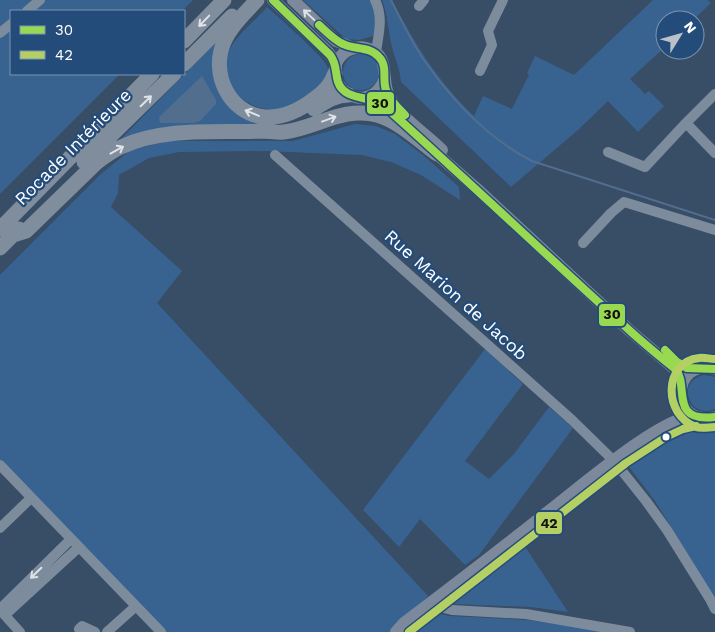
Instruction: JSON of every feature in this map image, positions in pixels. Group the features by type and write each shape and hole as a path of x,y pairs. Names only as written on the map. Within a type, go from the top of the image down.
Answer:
{"highway":[{"path":"185,40 224,0"},
{"path":"185,63 248,0"},
{"path":"257,0 229,33 220,53 219,73 225,90 232,100 257,115 279,116 300,109 318,97 329,85 336,70"},
{"path":"6,232 151,75"},
{"name":"Rocade Intérieure","path":"0,248 6,232 173,75"},
{"path":"264,131 290,123 341,95 349,95"},
{"path":"6,232 26,231 96,163 120,147 136,141 173,134 264,131 281,133 293,131 340,115 361,112 393,121 437,154"}],"main road":[{"path":"293,0 336,41 365,50 383,62 389,97 412,124 427,134 477,189"},
{"path":"275,2 328,52 334,60 339,86 349,95 357,98 366,97 378,90 385,78"},
{"path":"336,70 342,55 365,50"},
{"path":"366,97 382,104 629,330 676,370 682,383 681,398 677,408 655,431"},
{"path":"629,330 662,348 686,368 715,368"},
{"path":"682,383 687,375 695,369"},
{"path":"681,398 683,405 694,416"},
{"path":"396,632 404,623 655,431 683,417 715,417"}],"street":[{"path":"27,10 40,0"},
{"path":"365,50 378,38 381,22 375,0"},
{"path":"480,71 492,45 488,31 503,0"},
{"path":"0,34 10,25"},
{"path":"608,152 645,167 715,94"},
{"path":"686,123 715,153"},
{"name":"Rue Marion de Jacob","path":"276,155 572,420 614,461 667,530 715,610"},
{"path":"583,243 624,202 715,230"},
{"path":"0,465 161,632"},
{"path":"0,528 31,498"},
{"path":"2,611 71,539"},
{"path":"2,611 79,547"},
{"path":"435,600 444,608 452,610 526,614 630,632"},
{"path":"108,632 136,606"},
{"path":"2,611 20,632"},
{"path":"81,632 79,629 82,626 95,632"}],"shaded area":[{"path":"0,0 193,0 183,10 10,10 10,75 119,75 0,194"},
{"path":"303,0 370,0 375,18 373,36 359,40 346,39"},
{"path":"382,0 392,0 428,62 474,116 483,96 512,109 529,75 527,73 535,56 574,75 653,0 707,0 711,3 704,10 655,10 655,56 630,79 645,94 649,91 664,106 638,132 608,101 578,130 511,187 401,82 399,68 392,47 386,11"},
{"path":"267,7 300,36 324,61 328,70 328,76 315,90 293,105 278,109 260,108 243,99 236,93 226,72 229,50 239,36"},
{"path":"221,37 224,97 291,119 117,143"},
{"path":"361,54 368,55 374,59 378,65 378,79 374,85 368,89 361,90 354,89 348,85 344,79 343,72 344,65 348,59 354,55"},
{"path":"202,76 216,100 216,104 200,121 194,123 160,123 159,117"},
{"path":"355,124 376,126 395,134 423,155 459,187 460,200 421,175 391,162 362,155 265,151 179,152 149,158 119,175 118,193 111,207 182,271 157,303 428,596 396,632 161,632 0,465 0,275 101,174 129,151 167,141 293,141"},
{"path":"485,349 523,384 465,461 489,479 514,454 549,407 573,428 479,555 465,565 420,519 399,547 363,510"},
{"path":"704,375 715,377 715,409 706,411 692,405 688,391 690,384 695,379"},
{"path":"685,428 696,433 715,432 715,598 655,501 626,463 651,446"},
{"path":"522,542 568,612 531,607 453,604 448,599"},
{"path":"434,613 450,616 527,620 613,632 409,632"}],"waterway":[{"path":"391,0 419,53 435,75 459,104 501,142 532,161 715,220"}],"transit line":[{"name":"30","path":"273,0 330,55 334,62 338,82 345,92 382,104 633,334 674,368 679,375 685,408 691,414 700,417 715,417"},
{"name":"30","path":"319,25 340,42 348,46 371,51 379,57 384,68 387,94 405,115"},
{"name":"30","path":"665,350 677,362 687,368 715,369"},
{"name":"42","path":"715,359 701,358 687,362 679,369 674,378 672,389 673,401 677,412 685,421 698,428 715,427"},
{"name":"42","path":"409,632 626,463 666,437 683,429 696,426"}]}
